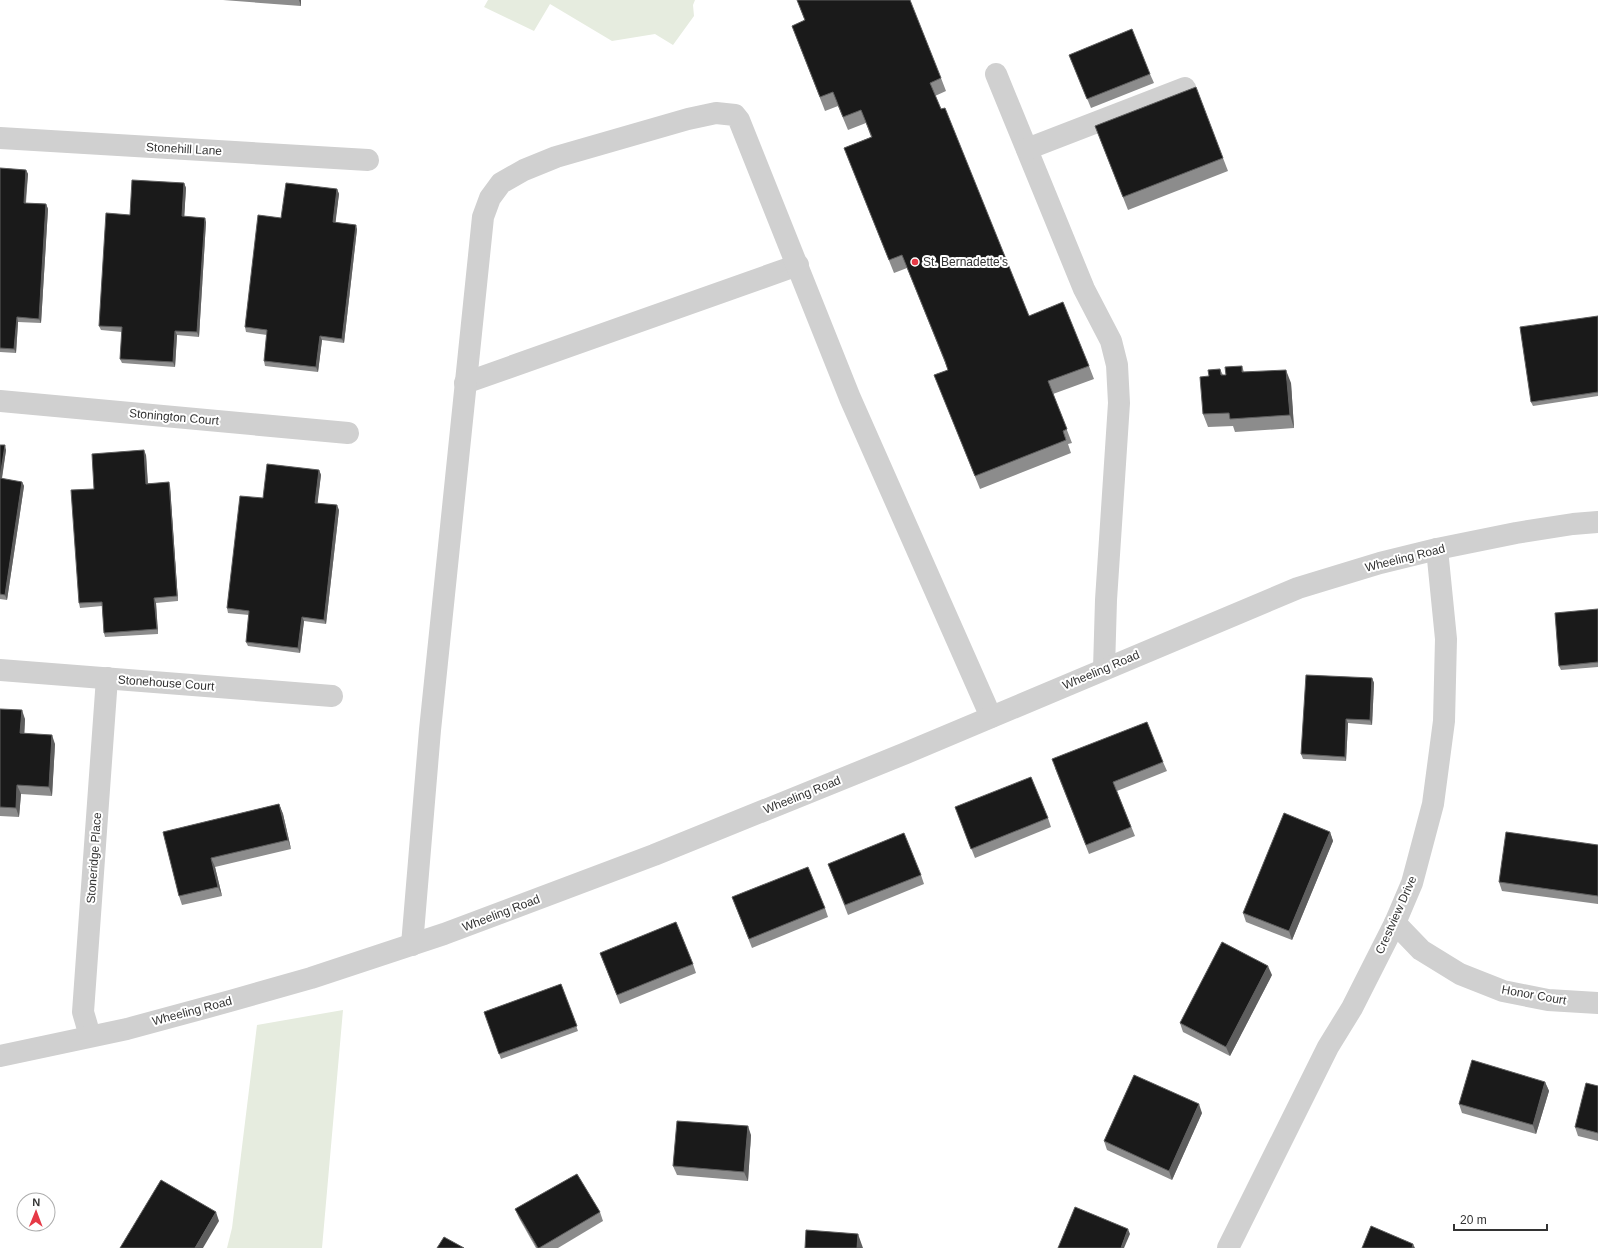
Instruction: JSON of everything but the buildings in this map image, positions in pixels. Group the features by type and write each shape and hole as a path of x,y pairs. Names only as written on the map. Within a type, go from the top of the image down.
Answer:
{"street":[{"path":"996,74 1084,288 1111,341 1117,365 1120,387 1119,418 1106,600 1104,669"},
{"path":"1027,149 1185,88"},
{"path":"412,945 430,722 483,217 490,198 501,183 524,170 556,157 688,119 716,113 735,115 739,120 850,398 991,717"},
{"name":"Stonehill Lane","path":"0,138 368,160"},
{"path":"465,383 798,265"},
{"name":"Stonington Court","path":"0,401 348,433"},
{"name":"Wheeling Road","path":"0,1056 142,1025 274,989 412,945 654,855 991,717 1298,588 1380,563 1437,549 1516,533 1573,524 1598,522"},
{"name":"Crestview Drive","path":"1228,1248 1328,1047 1352,1008 1395,923 1412,883 1433,804 1444,721 1446,639 1437,549"},
{"name":"Stonehouse Court","path":"0,670 332,696"},
{"name":"Stoneridge Place","path":"90,1036 82,1012 107,678"},
{"name":"Honor Court","path":"1395,923 1421,950 1460,974 1502,991 1548,1000 1598,1003"}],"shaded area":[{"path":"488,0 695,0 693,5 694,16 673,45 655,34 612,41 550,4 534,31 484,7"},
{"path":"343,1010 322,1248 227,1248 232,1228 257,1025"}],"place":[{"name":"St. Bernadette's","path":"915,262"}]}
